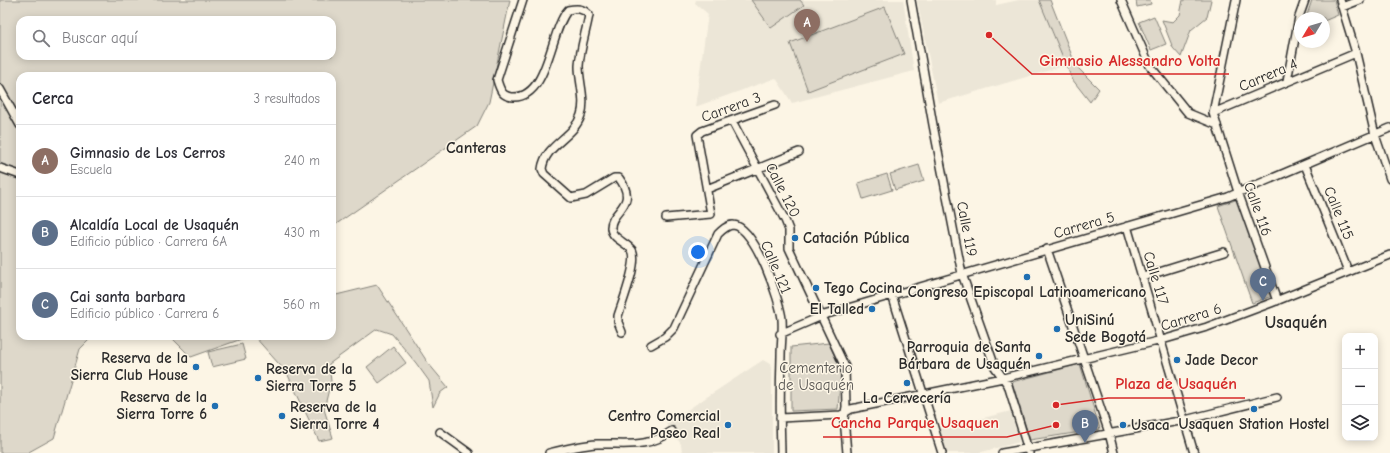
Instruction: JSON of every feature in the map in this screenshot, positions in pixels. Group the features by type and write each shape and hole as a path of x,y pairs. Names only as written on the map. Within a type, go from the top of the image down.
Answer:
{"street":[{"path":"523,0 497,80 500,92 507,97 520,97 532,90 550,56 557,28 568,10 576,8 584,10 589,15 579,67 582,108 581,116 570,132 548,153 542,169 544,174 571,198 586,195 614,178 618,178 625,186 625,202 623,208 611,223 613,234 631,249 634,255 633,266 618,316 618,322 622,332"},
{"name":"Calle 119","path":"911,0 962,274 995,367 1008,385 1029,450"},
{"path":"1121,0 1150,66 1188,113 1217,124"},
{"path":"1213,113 1236,0"},
{"path":"1287,81 1299,17 1305,0"},
{"path":"1360,0 1341,4 1356,53 1375,134 1390,179"},
{"name":"Carrera 4","path":"1213,113 1356,53"},
{"path":"0,89 16,118"},
{"name":"Carrera 3","path":"707,189 697,135 702,131 732,122 775,105"},
{"name":"Calle 116","path":"1213,113 1238,192 1277,301"},
{"name":"Calle 120","path":"732,122 785,220 789,230 789,248 845,367 846,412 844,418 847,453"},
{"name":"Carrera 5","path":"780,334 820,316 1047,249 1201,206 1305,165 1390,128"},
{"path":"666,218 711,214 707,189 799,152"},
{"name":"Calle 115","path":"1305,165 1348,271"},
{"path":"0,168 16,174"},
{"name":"Calle 121","path":"651,344 665,337 674,328 718,234 728,226 733,225 740,228 747,234 754,244 763,263 776,297 782,320 780,334 781,453"},
{"name":"Calle 117","path":"1127,226 1162,340 1194,453"},
{"path":"1047,249 1109,433 1114,453"},
{"path":"1143,277 1224,252"},
{"name":"Carrera 6","path":"780,418 841,415 851,409 1003,378 1162,340 1207,327 1277,301 1390,254"},
{"path":"892,295 942,453"},
{"path":"1002,453 1029,450 1109,433 1185,420 1277,397"},
{"path":"549,453 599,444 647,444 672,431"},
{"path":"440,432 469,453"},
{"path":"599,444 600,453"},
{"path":"590,445 590,453"}],"shaded area":[{"path":"696,0 903,0 914,71 792,103 776,78 695,107 708,14 695,3"},
{"path":"917,0 996,0 996,5 1019,0 1039,0 1067,65 938,103"},
{"path":"763,360 770,364 772,373 772,453 682,453 681,444 666,424"},
{"path":"1011,411 1019,442 978,453 946,453 940,429"}],"green space":[{"path":"0,0 510,0 489,102 477,126 336,224 336,72 16,72 16,340 89,340 80,349 54,438 27,453 0,453"},
{"path":"751,0 800,0 804,5 771,28"},
{"path":"1039,0 1050,0 1076,66 1099,89 1090,102 1072,79"},
{"path":"1136,0 1150,0 1151,4 1137,7"},
{"path":"1183,0 1211,0 1207,17 1191,30 1181,57 1173,48 1162,20 1173,22 1180,15"},
{"path":"1312,0 1334,0 1338,15 1330,18 1330,12 1308,12"},
{"path":"885,7 904,54 808,91 790,43"},
{"path":"1154,16 1166,44 1151,50 1139,22"},
{"path":"919,165 924,181 895,190 890,174"},
{"path":"887,174 892,190 863,199 858,183"},
{"path":"1238,199 1272,296 1252,303 1218,206"},
{"path":"377,285 428,363 448,387 440,393 433,407 429,381 392,334 377,329 329,364 331,381 324,409 333,438 319,441 287,373 258,340 336,340 336,295"},
{"path":"174,340 239,340 191,357"},
{"name":"Cementerio de Usaquén","path":"829,343 841,371 838,409 791,411 791,347"},
{"path":"242,344 246,359 212,367 208,352"},
{"path":"393,346 406,363 379,383 367,367"},
{"path":"1080,364 1100,429 1030,440 1012,382"}],"place":[{"name":"Gimnasio Alessandro Volta","path":"989,35"},
{"name":"Gimnasio de Los Cerros","path":"807,42"},
{"name":"Catación Pública","path":"795,238"},
{"name":"Congreso Episcopal Latinoamericano","path":"1027,277"},
{"name":"Tego Cocina","path":"816,288"},
{"name":"Cai santa barbara","path":"1263,301"},
{"name":"El Talled","path":"872,309"},
{"name":"UniSinú Sede Bogotá","path":"1057,329"},
{"name":"Parroquia de Santa Bárbara de Usaquén","path":"1039,356"},
{"name":"Jade Decor","path":"1177,360"},
{"name":"Reserva de la Sierra Club House","path":"196,367"},
{"name":"Reserva de la Sierra Torre 5","path":"258,378"},
{"name":"La Cervecería","path":"907,383"},
{"name":"Plaza de Usaquén","path":"1056,405"},
{"name":"Reserva de la Sierra Torre 6","path":"215,406"},
{"name":"Usaquen Station Hostel","path":"1254,409"},
{"name":"Reserva de la Sierra Torre 4","path":"282,416"},
{"name":"Centro Comercial Paseo Real","path":"728,425"},
{"name":"Cancha Parque Usaquen","path":"1056,425"},
{"name":"Usaca","path":"1123,425"},
{"name":"Alcaldía Local de Usaquén","path":"1085,443"}],"district":[{"name":"Canteras","path":"476,147"},
{"name":"Usaquén","path":"1296,322"}]}
